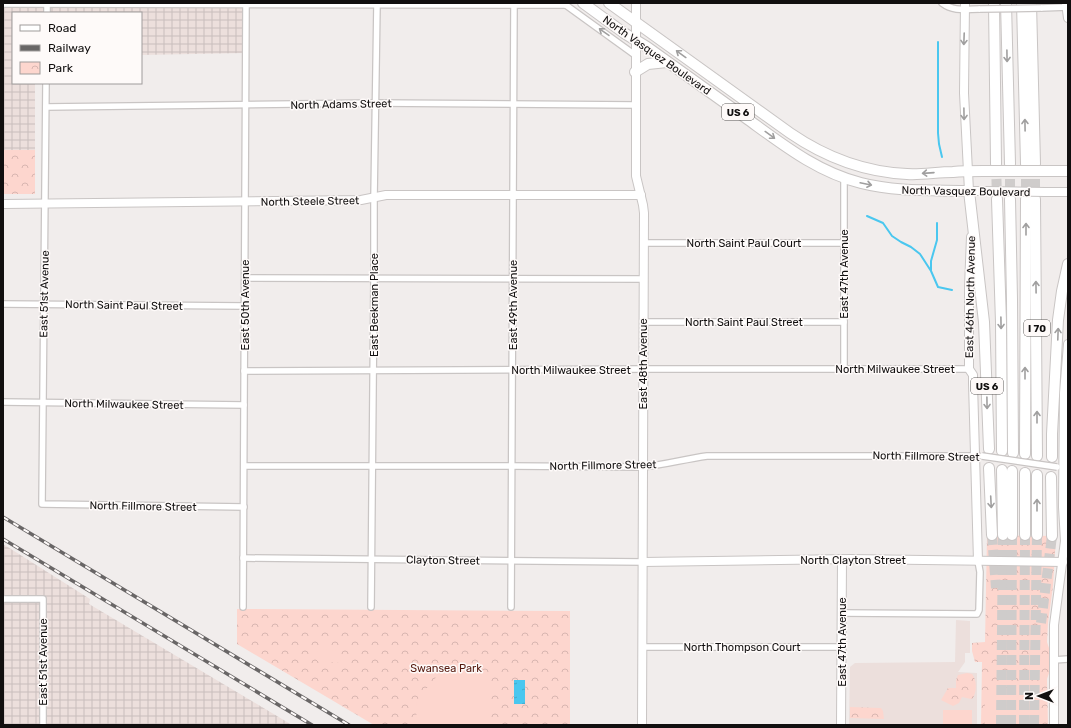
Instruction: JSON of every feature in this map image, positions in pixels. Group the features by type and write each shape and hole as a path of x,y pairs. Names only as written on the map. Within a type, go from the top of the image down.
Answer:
{"highway":[{"name":"North Vasquez Boulevard","path":"583,3 801,157 820,168 862,184 904,190 969,191"},
{"name":"North Vasquez Boulevard","path":"609,3 790,133 826,154 853,164 886,172 919,174 967,171 1068,172"},
{"path":"994,3 996,164"},
{"path":"1006,3 1010,164"},
{"path":"1022,3 1030,164 1031,3"},
{"path":"636,72 648,64 667,62"},
{"name":"East 46th North Avenue","path":"969,191 972,221"},
{"path":"997,199 1001,322 1002,451"},
{"path":"1010,199 1013,453"},
{"name":"I 70","path":"1025,454 1030,199 1037,456"},
{"name":"US 6","path":"972,221 984,322 982,454"},
{"path":"1052,457 1059,314 1068,264"},
{"path":"989,468 1002,535 1007,470"},
{"path":"1025,473 1025,535"},
{"path":"1037,475 1037,536"},
{"path":"1052,477 1052,536"}],"street":[{"name":"East 48th Avenue","path":"636,3 636,171 644,208 642,725"},
{"path":"942,3 952,9 965,6 980,9 1067,6 1068,18"},
{"path":"3,4 564,4 635,55"},
{"path":"47,4 47,12"},
{"name":"East 50th Avenue","path":"243,607 246,4"},
{"name":"East Beekman Place","path":"371,606 376,4"},
{"name":"East 49th Avenue","path":"511,607 514,4"},
{"name":"East 46th North Avenue","path":"965,6 964,93 969,191"},
{"name":"East 51st Avenue","path":"42,504 46,84"},
{"name":"North Adams Street","path":"46,107 376,103 635,105"},
{"name":"East 47th Avenue","path":"844,178 844,369"},
{"name":"North Vasquez Boulevard","path":"969,191 1068,192"},
{"name":"North Steele Street","path":"3,204 361,200 386,195 641,195"},
{"name":"East 46th North Avenue","path":"842,613 977,614 979,610 980,572 978,561 982,454 973,375 969,369 968,286 972,221"},
{"name":"North Saint Paul Court","path":"644,243 844,242"},
{"path":"245,278 644,278"},
{"name":"North Saint Paul Street","path":"3,304 244,306"},
{"name":"North Saint Paul Street","path":"643,322 844,322"},
{"path":"1054,725 1056,610 1065,562 1063,468 1064,393 1067,374 1068,344"},
{"name":"North Milwaukee Street","path":"244,371 969,369"},
{"name":"North Milwaukee Street","path":"3,402 244,406"},
{"name":"North Fillmore Street","path":"244,466 643,467 656,466 707,456 982,454 1063,468"},
{"name":"North Fillmore Street","path":"42,504 244,507"},
{"name":"Clayton Street","path":"243,558 643,562"},
{"name":"East 47th Avenue","path":"842,559 842,725"},
{"name":"North Clayton Street","path":"643,562 842,559 1065,562"},
{"name":"East 51st Avenue","path":"3,599 43,599 43,725"},
{"name":"North Thompson Court","path":"642,647 842,647"},
{"path":"1054,660 1068,660"}],"shaded area":[{"path":"3,3 247,3 246,53 142,55 142,12 12,12 12,84 35,84 35,150 3,150"},
{"path":"3,544 90,599 89,604 292,725 3,725"},
{"path":"956,620 970,621 970,653 965,653 965,662 958,672 977,673 977,725 849,725 850,667 855,663 955,662"}],"green space":[{"path":"3,150 35,150 35,194 3,194"},
{"path":"987,535 1056,536 1053,586 1047,642 1049,648 1049,673 1047,679 1048,725 981,725 982,662 975,662 972,651 972,643 985,642"},
{"name":"Swansea Park","path":"237,609 570,611 570,725 374,725 237,644"},
{"path":"318,649 341,651 340,663 317,661"},
{"path":"470,664 489,684 489,725 416,725 417,700 443,669"},
{"path":"967,673 972,674 976,682 976,689 973,698 962,697 959,703 953,706 941,700 948,688 956,688 956,680 958,675"},
{"path":"985,694 1038,694 1039,725 985,725"},
{"path":"850,707 881,708 884,719 850,718"},
{"path":"943,710 972,710 972,725 943,725"}],"water":[{"path":"514,680 525,680 525,704 514,704"}],"waterway":[{"path":"938,42 938,133 942,157"},
{"path":"867,216 883,223 892,236 920,254 931,271 938,287 952,290"},
{"path":"931,270 931,261 937,240 937,223"}],"tunnel":[{"path":"996,164 997,199"},
{"path":"1010,164 1010,199"},
{"path":"1026,164 1026,199"},
{"path":"1035,164 1035,199"},
{"path":"992,535 996,588"},
{"path":"1001,725 1003,535"},
{"path":"1011,725 1012,535"},
{"path":"1024,725 1025,535"},
{"path":"1034,725 1037,535"},
{"path":"1041,623 1052,536"}],"railway":[{"path":"3,517 349,725"},
{"path":"3,539 312,725"}]}
